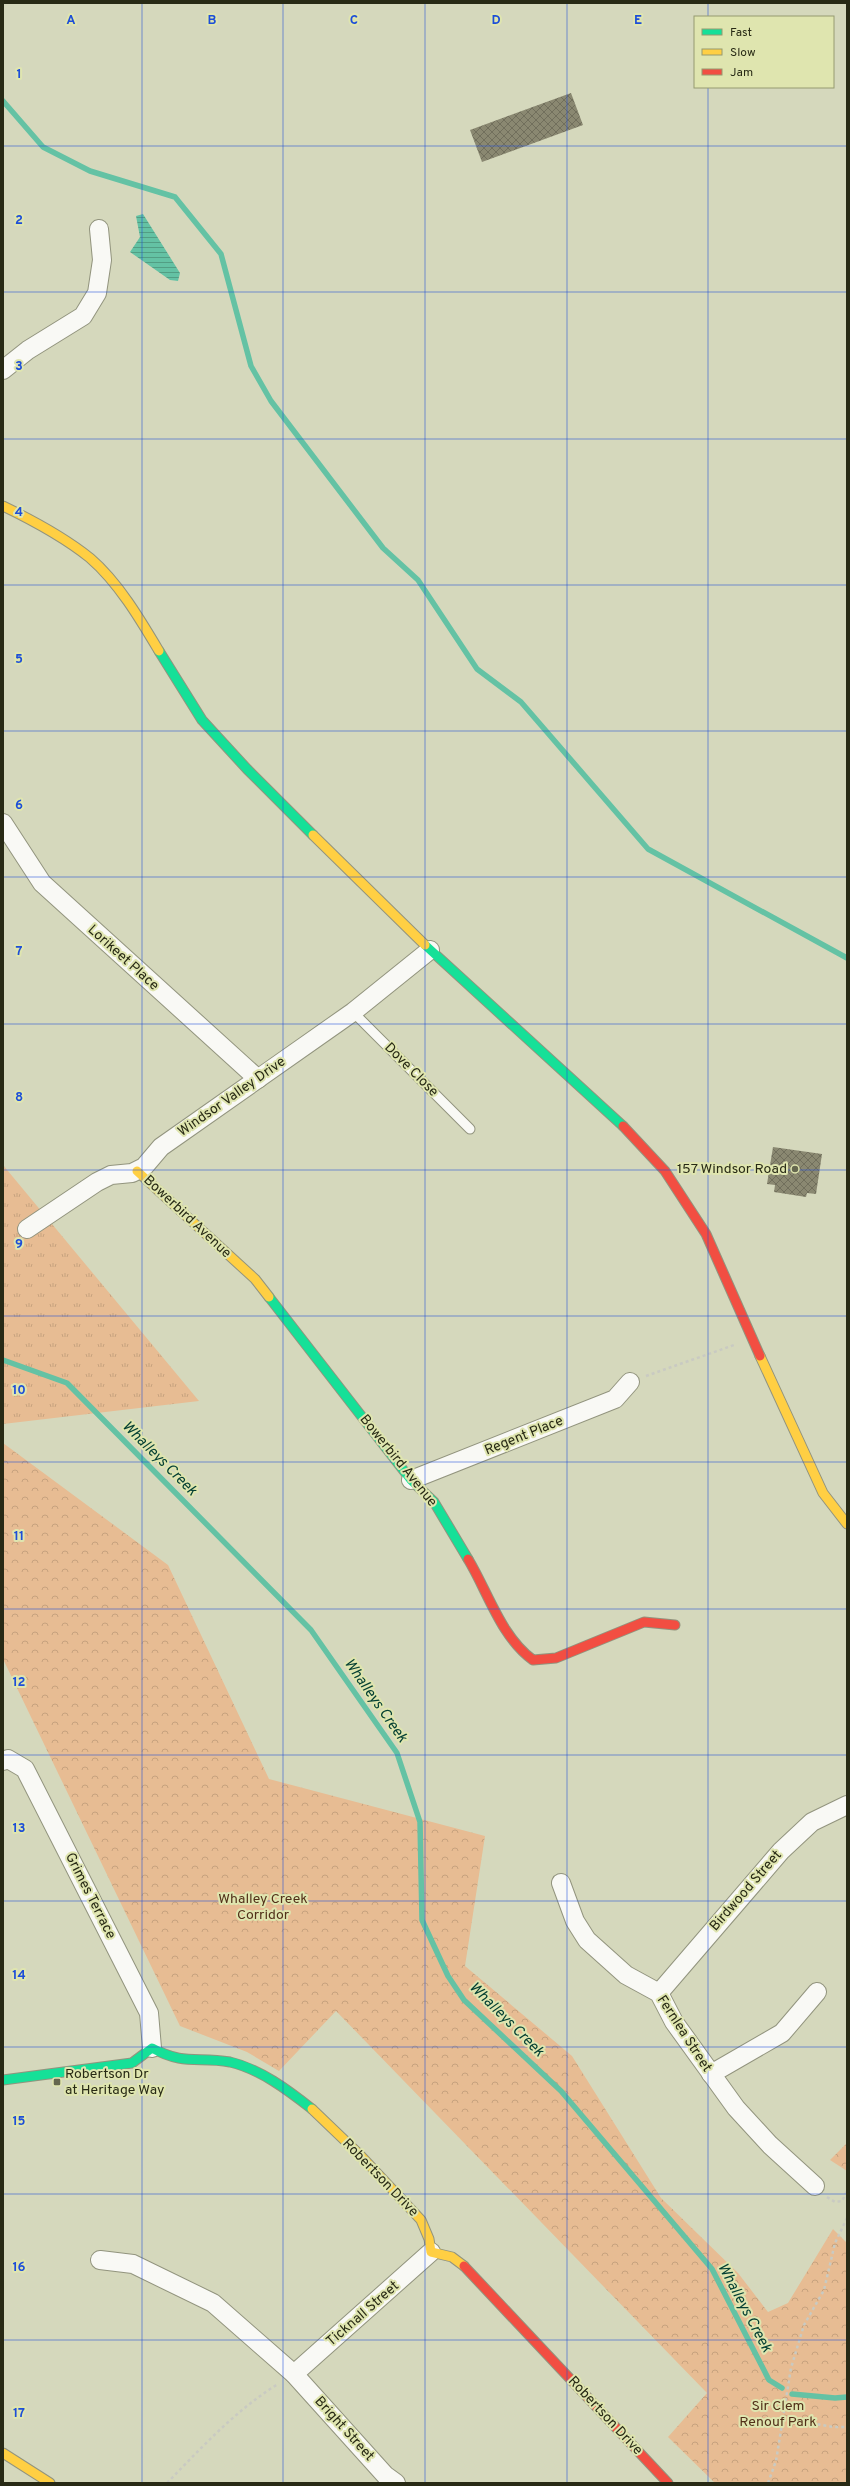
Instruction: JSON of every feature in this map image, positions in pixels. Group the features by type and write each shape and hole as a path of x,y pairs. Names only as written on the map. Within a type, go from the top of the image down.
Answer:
{"street":[{"path":"3,370 28,350 83,316 97,292 102,260 99,229"},
{"path":"3,506 27,517 90,558 116,587 142,624 202,720 247,769 430,950 614,1116 665,1171 706,1234 804,1455 823,1493 847,1524"},
{"name":"Lorikeet Place","path":"3,823 42,883 258,1079"},
{"name":"Windsor Valley Drive","path":"137,1171 144,1167 161,1147 353,1012 430,950"},
{"path":"27,1228 97,1182 111,1175 137,1171"},
{"name":"Bowerbird Avenue","path":"137,1171 255,1279 411,1480 434,1502 481,1580 510,1637 522,1652 533,1660 556,1658 644,1622 675,1625"},
{"name":"Regent Place","path":"411,1480 615,1399 630,1382"},
{"name":"Grimes Terrace","path":"3,1761 8,1759 25,1769 149,2013 152,2048"},
{"name":"Birdwood Street","path":"659,1993 791,1840 812,1822 847,1805"},
{"name":"Fernlea Street","path":"561,1883 575,1921 587,1940 626,1975 659,1993 674,2022 711,2074 751,2126 815,2186"},
{"path":"711,2074 782,2033 817,1992"},
{"path":"3,2080 132,2064 152,2048"},
{"name":"Robertson Drive","path":"152,2048 183,2060 224,2060 269,2078 292,2093 325,2121 421,2220 430,2239 431,2252 452,2258 464,2265 668,2483"},
{"name":"Ticknall Street","path":"294,2374 431,2252"},
{"name":"Bright Street","path":"100,2260 133,2264 213,2303 294,2374 385,2475 396,2483"},
{"path":"3,2453 50,2483"}],"lane":[{"name":"Dove Close","path":"353,1012 470,1129"}],"path":[{"path":"630,1382 736,1344"},
{"path":"815,2186 835,2202 842,2201 847,2191"},
{"path":"768,2483 776,2461 782,2418 792,2368 804,2325 824,2290 835,2243 847,2218"},
{"path":"167,2483 200,2448 265,2392 294,2374"},
{"path":"782,2418 833,2427 847,2427"}],"green space":[{"path":"3,1165 199,1401 3,1424"},
{"name":"Whalley Creek Corridor","path":"3,1443 168,1565 269,1779 485,1836 465,1966 572,2056 661,2198 738,2273 768,2312 788,2303 833,2229 847,2243 847,2483 715,2483 668,2437 707,2393 336,2011 279,2071 247,2052 180,2026 3,1659"},
{"path":"847,2143 847,2171 830,2160"}],"shaded area":[{"path":"143,214 180,273 178,281 170,280 130,252 140,237 136,216"}],"building":[{"path":"571,93 583,125 482,162 470,130"},
{"name":"157 Windsor Road","path":"773,1147 822,1154 816,1194 807,1193 806,1197 774,1192 775,1185 767,1184"}],"waterway":[{"path":"3,101 43,147 90,171 175,197 221,254 251,366 271,401 383,548 418,580 477,669 521,702 648,849 847,958"},
{"name":"Whalleys Creek","path":"3,1360 67,1383 311,1630 397,1753 420,1822 422,1920 448,1976 464,2000 561,2091 712,2269 769,2380 782,2388"},
{"name":"Whalleys Creek","path":"792,2394 835,2398 847,2397"}],"traffic: fast":[{"path":"159,651 202,720 247,769 313,835"},
{"path":"425,945 623,1126"},
{"path":"269,1297 411,1480 434,1502 468,1559"},
{"path":"3,2080 132,2063 152,2048 164,2054 183,2059 219,2060 241,2065 273,2081 312,2109"}],"traffic: slow":[{"path":"3,506 48,529 90,558 110,578 119,590 159,651"},
{"path":"313,835 425,945"},
{"path":"137,1171 255,1279 269,1297"},
{"path":"760,1356 823,1493 847,1524"},
{"path":"312,2109 361,2156 421,2220 429,2239 431,2252 452,2257 464,2266"},
{"path":"3,2453 50,2483"}],"traffic: jam":[{"path":"623,1126 665,1171 706,1234 760,1356"},
{"path":"468,1559 504,1627 512,1639 533,1660 556,1658 644,1622 675,1625"},
{"path":"464,2266 668,2483"}],"place":[{"name":"157 Windsor Road","path":"795,1169"},
{"name":"Robertson Dr at Heritage Way","path":"57,2082"}],"park label":[{"name":"Sir Clem Renouf Park","path":"778,2414"}]}
